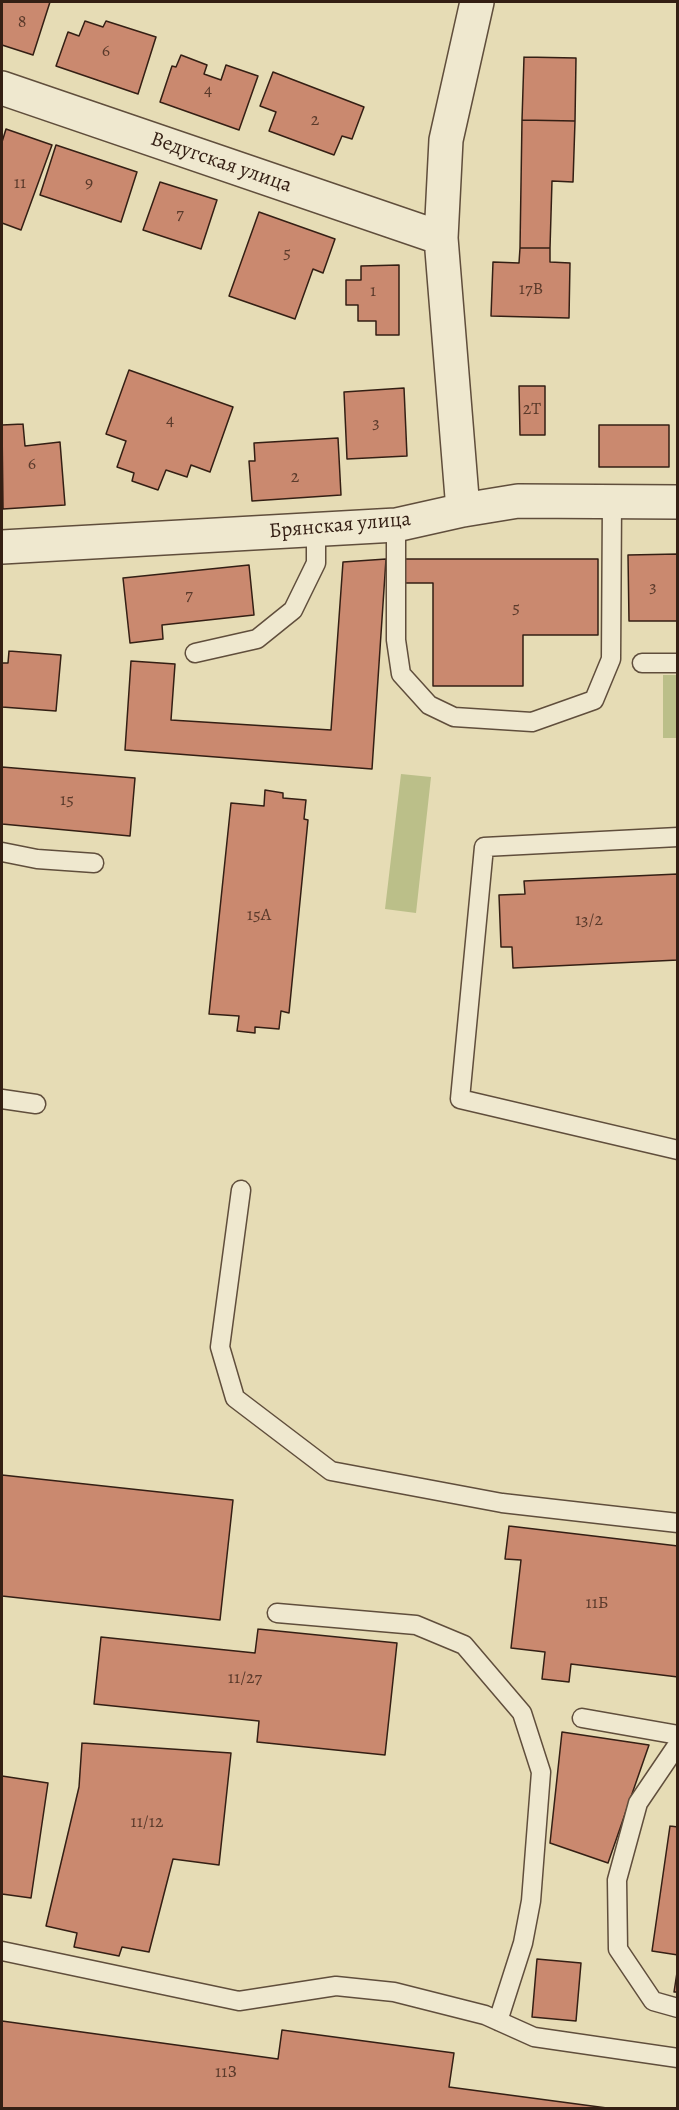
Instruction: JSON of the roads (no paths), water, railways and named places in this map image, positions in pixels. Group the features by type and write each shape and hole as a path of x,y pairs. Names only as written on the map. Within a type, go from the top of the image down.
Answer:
{"street":[{"path":"463,510 441,238 446,140 477,2"},
{"name":"Ведугская улица","path":"2,88 441,238"},
{"name":"Брянская улица","path":"2,548 396,525 518,501 678,502"}],"lane":[{"path":"396,525 396,640 401,674 429,705 454,717 532,722 594,700 611,659 612,502"},
{"path":"195,653 257,639 293,610 315,563 316,529"},
{"path":"642,663 678,663"},
{"path":"678,837 484,847 460,1099 678,1150"},
{"path":"2,852 37,859 94,863"},
{"path":"2,1099 36,1104"},
{"path":"241,1190 220,1347 236,1398 262,1418 332,1471 502,1503 678,1523"},
{"path":"277,1613 416,1625 464,1645 522,1713 541,1772 531,1901 523,1944 498,2021"},
{"path":"582,1718 678,1735"},
{"path":"678,1744 638,1803 617,1880 618,1950 653,2001 678,2008"},
{"path":"2,1951 238,2001 336,1986 394,1992 485,2015 534,2037 678,2058"}]}
